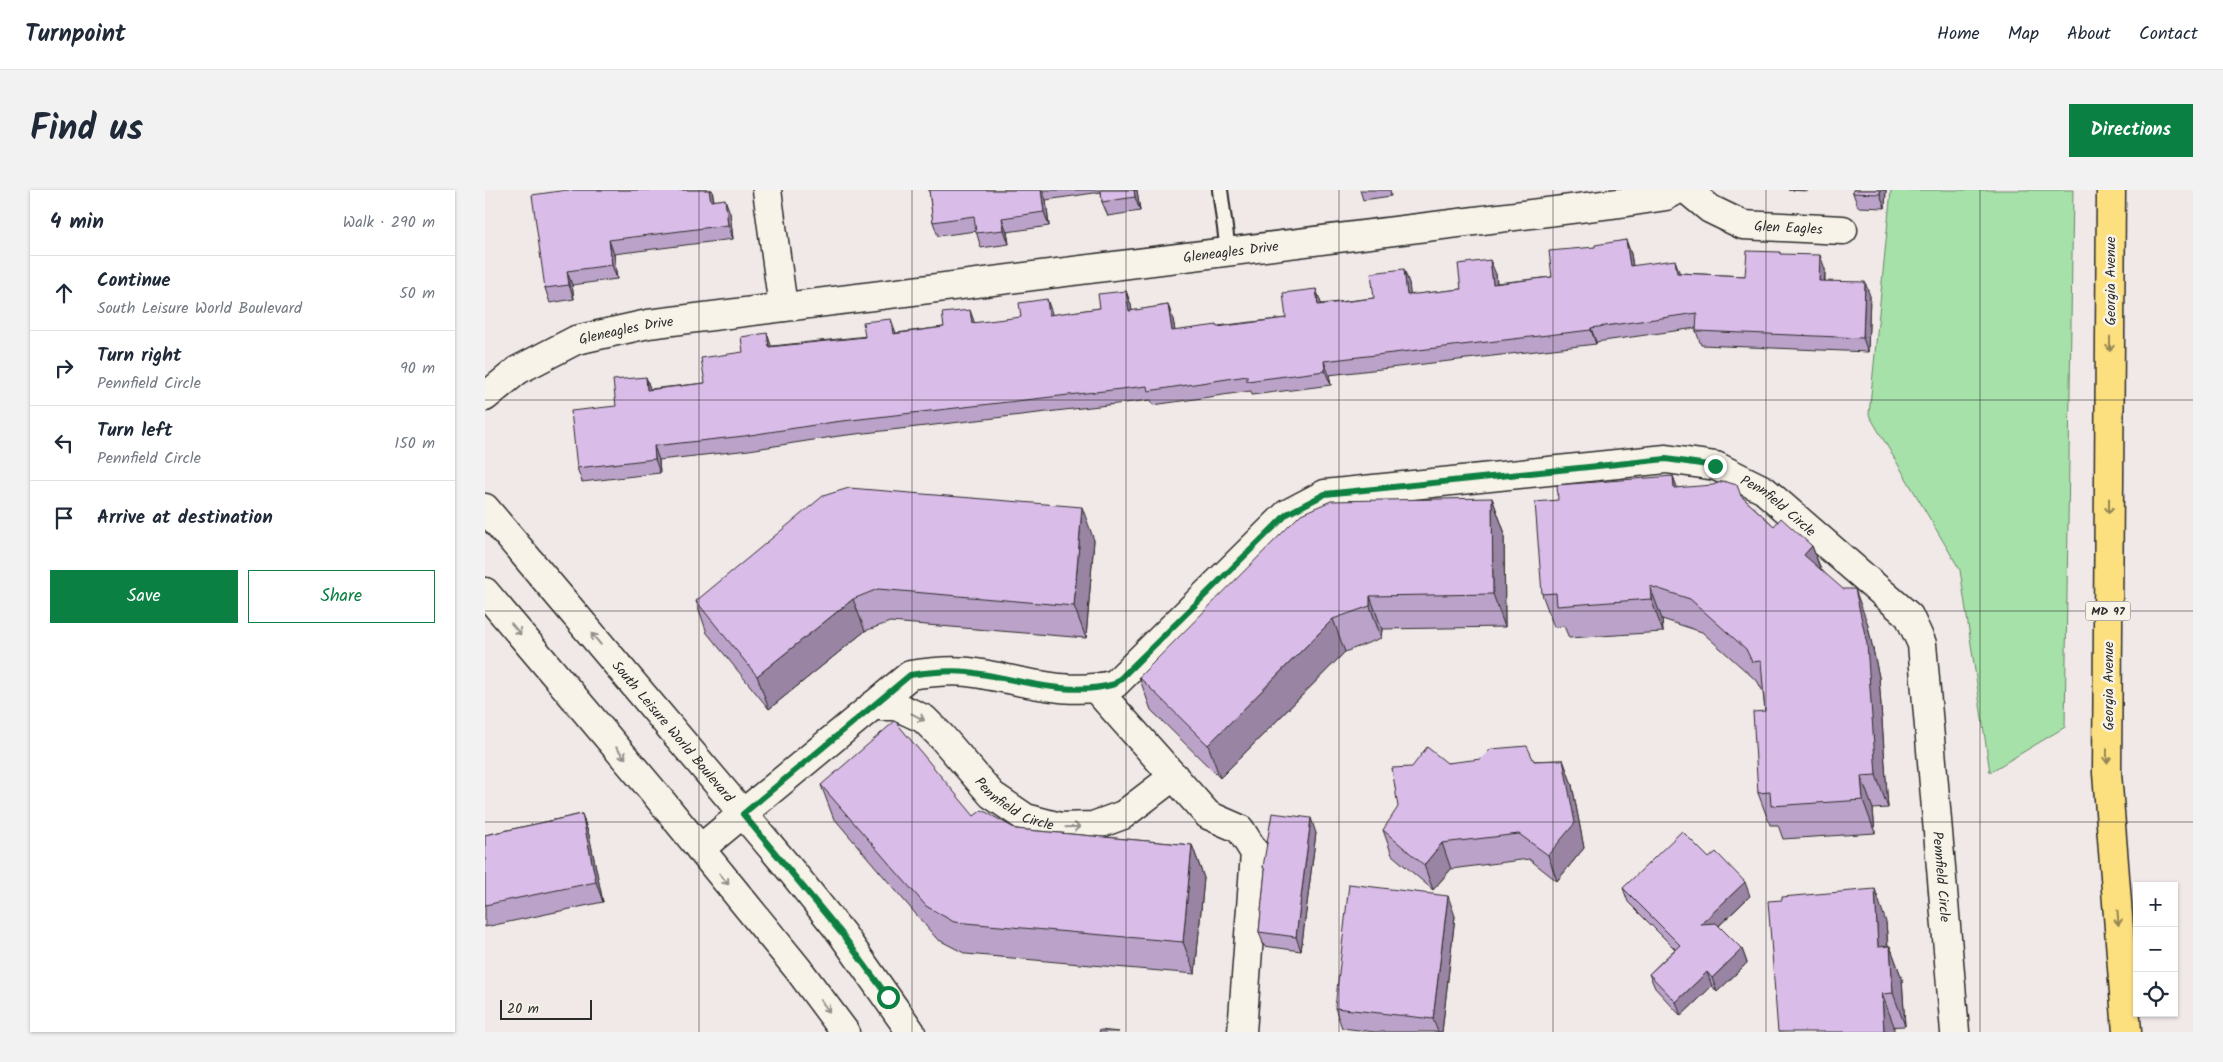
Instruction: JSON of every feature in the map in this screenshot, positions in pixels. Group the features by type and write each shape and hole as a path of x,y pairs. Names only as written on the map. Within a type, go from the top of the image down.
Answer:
{"main road":[{"name":"Georgia Avenue","path":"2111,190 2107,774 2127,1032"}],"street":[{"path":"767,190 783,307"},
{"name":"Gleneagles Drive","path":"485,397 518,370 576,340 648,324 1627,202 1666,196 1677,190"},
{"name":"Glen Eagles","path":"1687,190 1710,209 1743,225 1843,230"},
{"name":"Pennfield Circle","path":"700,849 910,675 939,671 967,672 1074,690 1097,689 1115,684 1287,514 1325,494 1666,459 1715,466 1764,490 1909,616 1923,644 1955,1032"},
{"name":"South Leisure World Boulevard","path":"485,508 842,934 911,1032"},
{"path":"485,592 700,849 797,969 845,1032"},
{"path":"1097,689 1208,815 1240,829 1255,853 1242,1032"},
{"name":"Pennfield Circle","path":"872,706 896,706 924,719 992,795 1026,818 1060,827 1093,826 1123,814 1142,802 1174,776"}],"lane":[{"path":"1220,190 1228,251"}],"green space":[{"path":"1891,190 2073,190 2065,727 1990,772 1960,570 1869,415"}],"building":[{"path":"567,190 709,190 711,201 725,199 728,225 609,240 612,265 567,271 569,285 545,288 532,195"},
{"path":"929,190 1041,190 1044,212 1002,218 1004,230 976,233 974,216 933,222"},
{"path":"1101,190 1134,190 1135,197 1102,202"},
{"path":"1853,190 1880,190 1880,194 1853,193"},
{"path":"1626,240 1630,266 1675,260 1677,273 1745,276 1747,251 1820,255 1819,281 1865,282 1863,338 1696,331 1697,313 1591,328 1591,330 1324,361 1325,371 1247,381 1247,376 1148,391 1147,386 834,422 744,436 654,446 655,459 577,468 571,411 616,406 613,380 646,377 647,390 705,383 701,358 743,352 741,337 767,333 769,347 865,337 863,322 891,319 893,334 944,327 942,313 970,310 972,323 1021,317 1019,303 1047,299 1049,315 1100,308 1098,294 1126,291 1129,311 1168,305 1172,331 1217,325 1217,327 1286,318 1283,293 1316,289 1318,305 1374,298 1371,273 1404,269 1407,295 1461,289 1458,264 1490,260 1493,284 1552,277 1549,251 1595,247 1595,245"},
{"path":"1673,476 1674,488 1713,485 1723,481 1737,485 1741,496 1774,526 1781,518 1812,546 1804,555 1843,589 1855,589 1867,644 1876,775 1861,776 1863,800 1771,806 1770,792 1758,793 1753,712 1765,711 1761,661 1752,662 1746,649 1690,599 1650,586 1651,599 1557,606 1556,593 1542,594 1535,502 1558,500 1557,485"},
{"path":"849,488 1082,507 1074,606 878,589 853,599 757,676 696,601 823,496"},
{"path":"1492,498 1493,594 1370,596 1370,606 1333,619 1208,745 1139,677 1301,514 1331,501"},
{"path":"895,721 974,816 982,810 1016,829 1192,845 1183,942 954,922 926,906 821,785"},
{"path":"1527,746 1534,761 1563,760 1575,823 1548,855 1519,834 1442,843 1424,865 1383,830 1398,807 1392,768 1412,767 1427,747 1447,763 1481,759 1491,749"},
{"path":"1272,813 1311,818 1296,937 1259,932 1265,870 1263,867"},
{"path":"582,814 596,882 485,905 485,835"},
{"path":"1682,831 1709,858 1716,852 1745,882 1701,924 1716,923 1742,949 1712,978 1707,972 1676,1002 1649,974 1680,945 1623,888"},
{"path":"1349,884 1448,896 1433,1019 1335,1008"},
{"path":"1875,889 1878,947 1890,946 1893,993 1882,994 1884,1032 1778,1032 1768,901 1782,900 1782,897"},
{"path":"1100,1030 1119,1032 1099,1032"}],"route":[{"path":"888,997 842,934 743,814 910,675 939,671 967,672 1074,690 1097,689 1115,684 1287,514 1325,494 1666,459 1715,466"}]}
